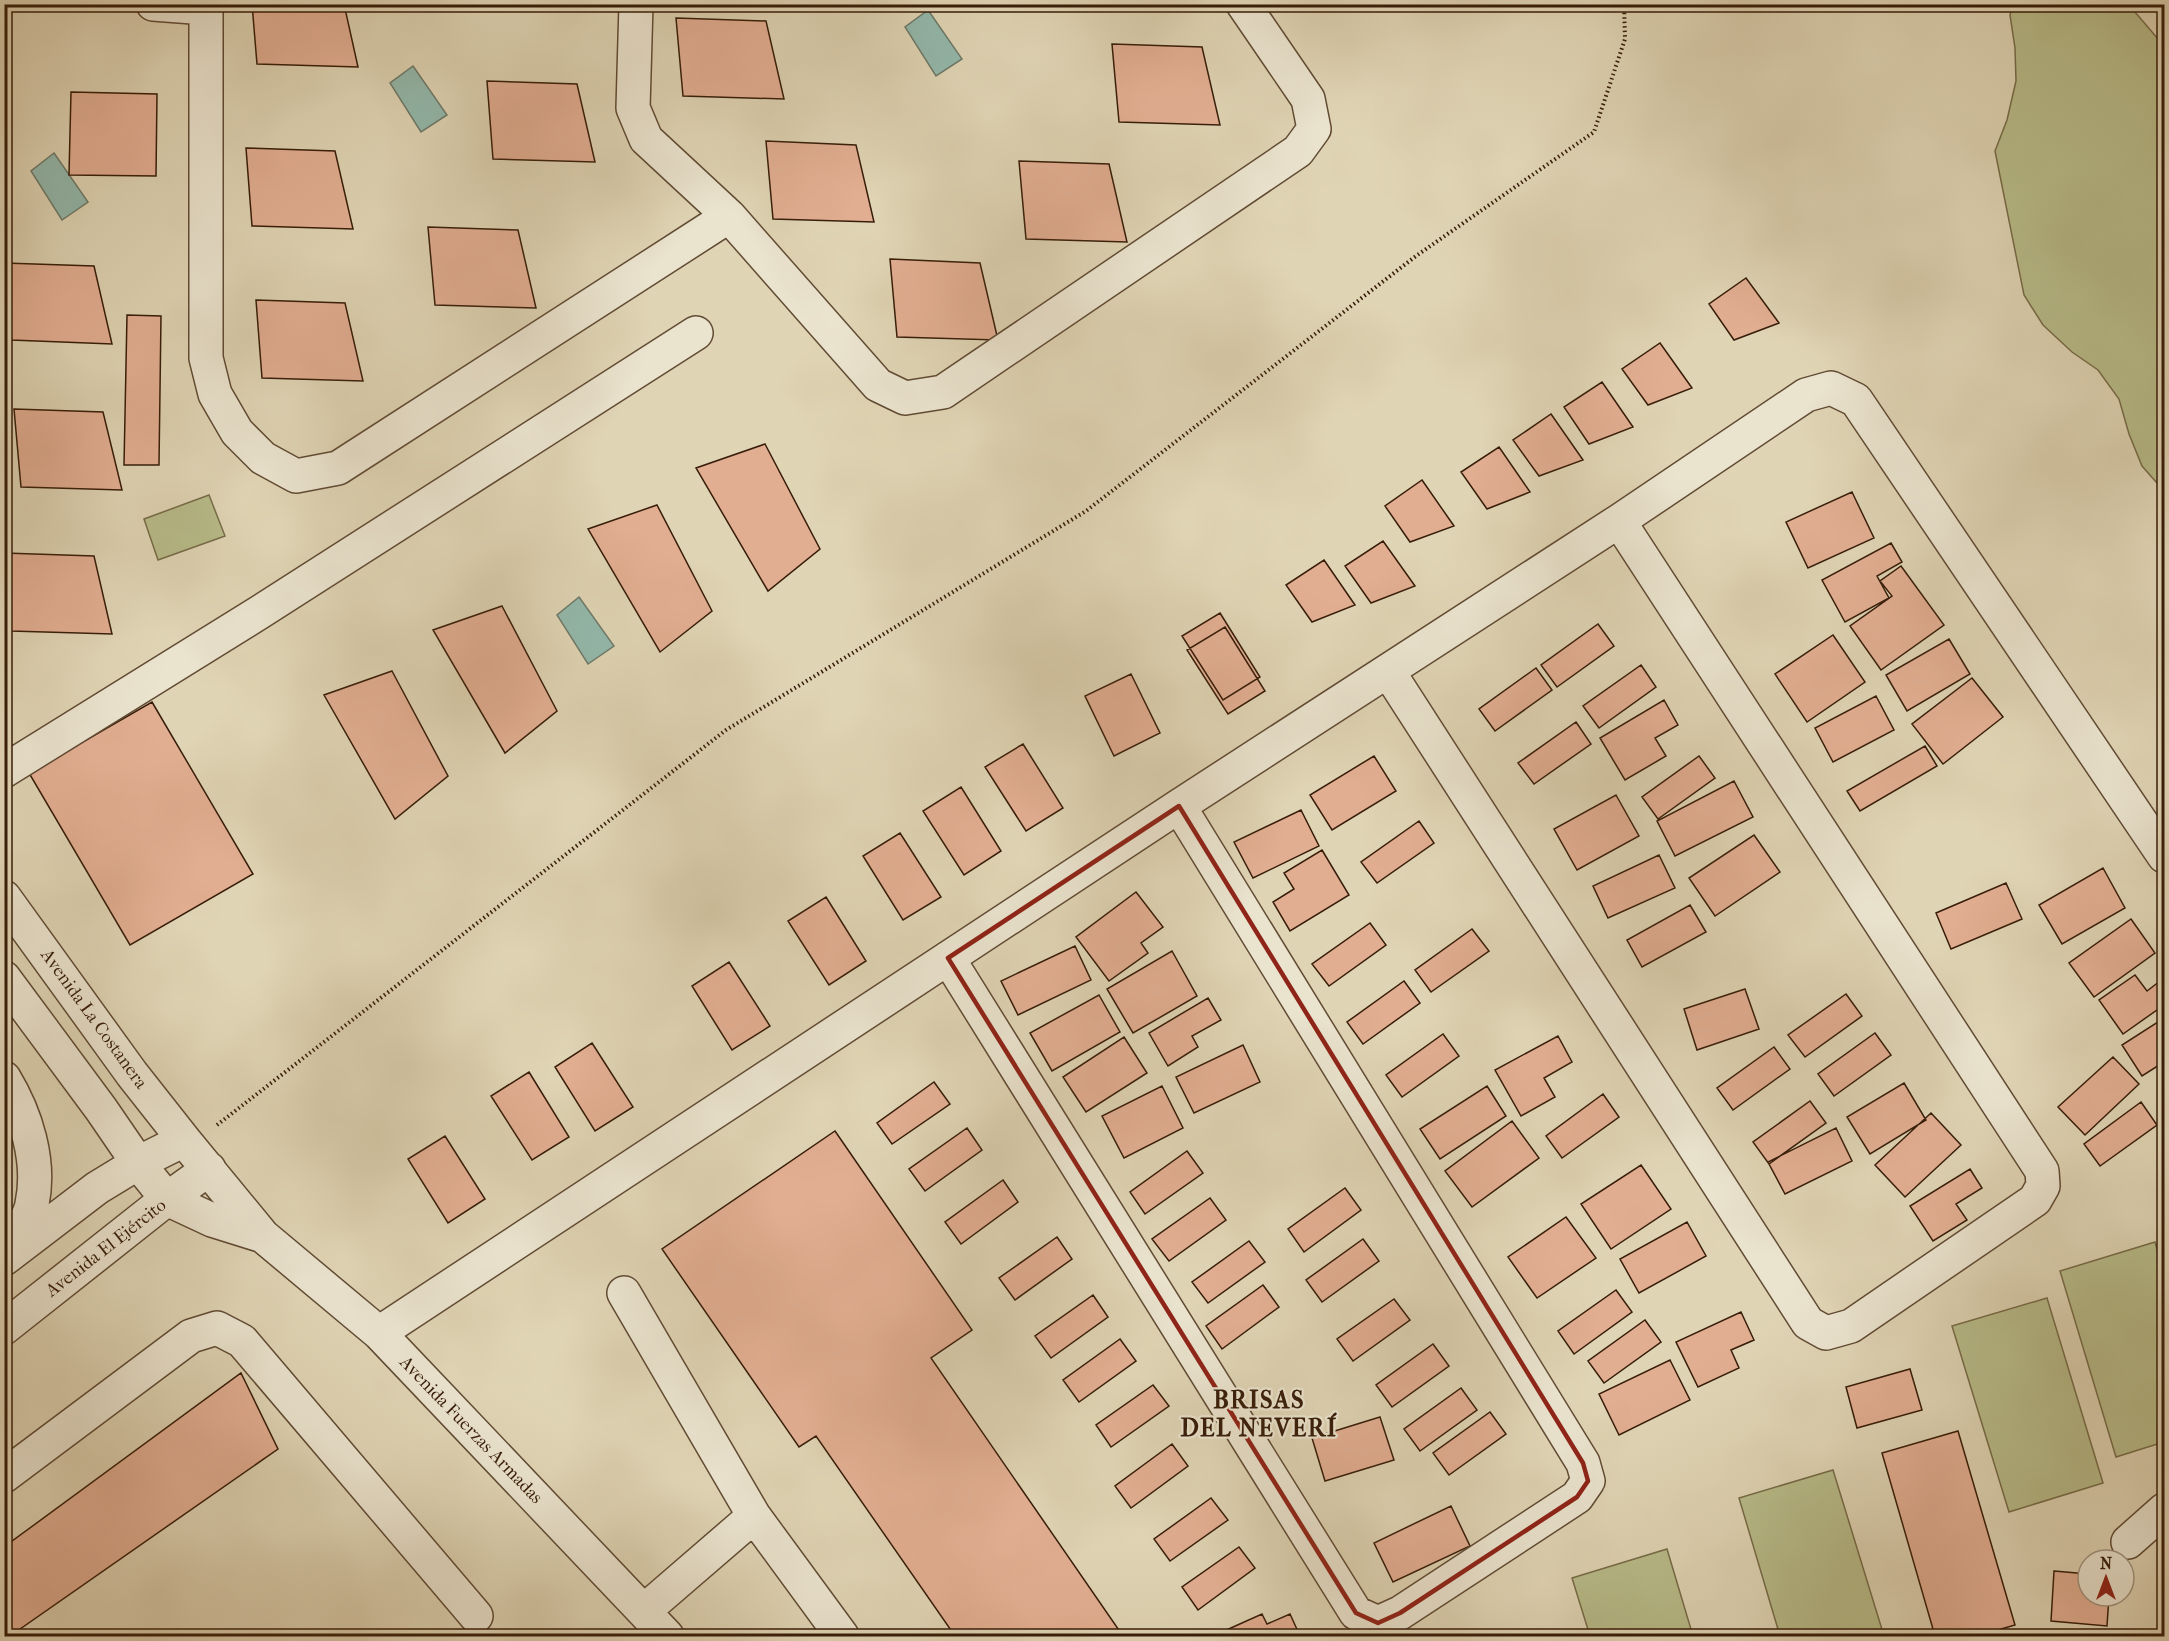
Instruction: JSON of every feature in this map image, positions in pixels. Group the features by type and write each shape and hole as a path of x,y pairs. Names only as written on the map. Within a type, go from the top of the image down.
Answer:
{"street":[{"path":"153,4 206,6 206,358 215,394 237,432 263,458 296,476 338,468 729,216"},
{"path":"636,4 633,108 646,139 729,216 878,385 905,398 943,392 1298,151 1314,129 1308,99 1243,4"},
{"path":"4,771 260,612 696,333"},
{"path":"379,1333 1179,806 1619,521 1806,395 1831,388 1856,400 2164,856"},
{"path":"1388,671 1808,1323 1826,1333 1851,1326 2035,1200 2043,1186 2042,1171 1619,521"},
{"path":"948,958 1356,1613 1378,1623 1400,1613 1577,1497 1588,1481 1583,1463 1179,806"},
{"name":"Avenida La Costanera","path":"4,897 132,1074 263,1236"},
{"path":"4,978 167,1199 212,1220 263,1236"},
{"path":"4,1078 18,1101 35,1163 32,1206 5,1258"},
{"path":"5,1258 97,1188 138,1162 194,1152"},
{"name":"Avenida El Ejército","path":"4,1328 167,1199 194,1152"},
{"name":"Avenida Fuerzas Armadas","path":"263,1236 379,1333 668,1636"},
{"path":"624,1293 754,1516 842,1636"},
{"path":"7,1470 191,1336 217,1328 242,1341 476,1616"},
{"path":"2128,1542 2164,1510"},
{"path":"644,1611 754,1516"}],"path":[{"path":"194,1152 726,730 1086,511 1416,256 1594,132 1625,39 1624,4"}],"highlighted area":[{"path":"1179,806 1583,1463 1588,1481 1577,1497 1400,1613 1378,1623 1356,1613 948,958"}],"green space":[{"path":"2013,5 2129,5 2164,46 2164,491 2142,466 2129,434 2119,399 2098,370 2072,352 2043,325 2024,295 1995,151 2007,120 2016,81 2015,48 2010,15"},
{"path":"209,495 225,536 158,560 144,519"},
{"path":"2155,1242 2164,1275 2164,1442 2116,1457 2060,1271"},
{"path":"2047,1298 2103,1483 2009,1512 1952,1326"},
{"path":"1833,1470 1884,1636 1780,1636 1739,1498"},
{"path":"1667,1549 1693,1636 1590,1636 1572,1578"}],"water":[{"path":"928,10 962,59 936,76 905,27"},
{"path":"413,66 447,115 421,132 390,83"},
{"path":"54,153 88,202 62,220 31,171"},
{"path":"579,597 614,646 588,664 557,615"}],"building":[{"path":"252,4 344,4 358,67 257,64"},
{"path":"676,18 766,21 784,99 683,96"},
{"path":"1112,44 1202,47 1220,125 1119,122"},
{"path":"487,81 577,84 595,162 493,159"},
{"path":"71,92 157,94 156,176 69,175"},
{"path":"766,141 856,145 874,222 773,219"},
{"path":"246,148 335,151 353,229 252,226"},
{"path":"1019,161 1109,164 1127,242 1026,239"},
{"path":"428,227 518,230 536,308 435,305"},
{"path":"890,259 980,263 998,340 897,337"},
{"path":"4,263 94,266 112,344 11,340"},
{"path":"1746,278 1779,323 1734,340 1709,304"},
{"path":"256,300 345,303 363,381 262,378"},
{"path":"127,315 161,316 159,465 124,465"},
{"path":"1660,343 1692,388 1648,405 1622,369"},
{"path":"1602,382 1633,427 1589,444 1564,407"},
{"path":"14,409 103,412 122,490 21,487"},
{"path":"1551,414 1583,460 1539,476 1513,440"},
{"path":"765,444 820,549 768,591 696,468"},
{"path":"1499,447 1530,492 1487,509 1461,472"},
{"path":"1422,480 1454,526 1410,542 1385,506"},
{"path":"1852,492 1874,538 1808,568 1786,522"},
{"path":"657,505 712,611 660,652 588,529"},
{"path":"1383,541 1415,586 1371,603 1345,566"},
{"path":"1891,543 1902,562 1877,576 1889,598 1845,622 1822,580"},
{"path":"4,553 94,556 112,634 11,631"},
{"path":"1324,560 1355,605 1312,622 1286,585"},
{"path":"1901,566 1944,625 1881,670 1850,626 1892,596 1880,581"},
{"path":"502,606 557,711 505,753 433,630"},
{"path":"1220,613 1260,677 1223,700 1182,636"},
{"path":"1598,624 1614,646 1557,687 1541,665"},
{"path":"1225,627 1265,691 1228,714 1187,650"},
{"path":"1833,635 1865,682 1807,722 1775,674"},
{"path":"1949,639 1970,674 1907,711 1886,675"},
{"path":"1641,665 1656,687 1599,728 1583,706"},
{"path":"1536,668 1552,690 1495,731 1479,709"},
{"path":"392,671 448,776 395,819 324,695"},
{"path":"1131,674 1160,733 1114,756 1085,696"},
{"path":"1972,678 2003,717 1943,764 1912,724"},
{"path":"1876,696 1894,730 1833,762 1815,728"},
{"path":"1664,700 1678,725 1655,738 1666,756 1625,780 1600,738"},
{"path":"152,702 253,874 130,945 29,773"},
{"path":"1576,722 1591,744 1534,784 1518,763"},
{"path":"1023,744 1063,808 1026,831 985,767"},
{"path":"1925,746 1937,766 1860,811 1847,791"},
{"path":"1374,756 1396,791 1332,830 1310,795"},
{"path":"1699,756 1715,778 1658,819 1642,797"},
{"path":"1734,781 1753,817 1675,856 1657,821"},
{"path":"961,787 1001,851 964,875 923,811"},
{"path":"1616,795 1639,836 1577,870 1554,829"},
{"path":"1301,810 1319,846 1253,878 1234,842"},
{"path":"1419,821 1434,843 1377,883 1361,862"},
{"path":"900,833 941,897 903,920 863,856"},
{"path":"1754,835 1780,872 1715,916 1689,878"},
{"path":"1322,850 1349,895 1290,931 1273,902 1294,889 1284,873"},
{"path":"1659,855 1675,888 1608,918 1593,886"},
{"path":"2103,868 2125,908 2062,944 2039,905"},
{"path":"2006,883 2022,919 1951,949 1936,913"},
{"path":"1136,892 1163,927 1141,943 1148,953 1109,981 1076,937"},
{"path":"826,897 866,961 829,985 788,921"},
{"path":"1690,905 1706,932 1642,967 1627,940"},
{"path":"2131,919 2155,953 2094,997 2069,963"},
{"path":"1370,923 1386,945 1329,986 1312,964"},
{"path":"1472,929 1489,951 1431,992 1415,970"},
{"path":"1075,946 1091,980 1018,1015 1001,981"},
{"path":"1172,951 1197,996 1133,1033 1107,989"},
{"path":"729,962 770,1026 732,1050 692,986"},
{"path":"2135,975 2147,991 2164,978 2164,1005 2123,1034 2099,1000"},
{"path":"1404,981 1420,1003 1363,1044 1347,1022"},
{"path":"1745,989 1759,1029 1697,1050 1684,1009"},
{"path":"1846,994 1862,1016 1805,1057 1788,1035"},
{"path":"1099,995 1120,1032 1052,1071 1030,1033"},
{"path":"1208,998 1221,1020 1192,1036 1198,1047 1168,1066 1149,1033"},
{"path":"2164,1018 2164,1062 2142,1076 2122,1045"},
{"path":"1875,1033 1891,1055 1834,1096 1818,1074"},
{"path":"1443,1034 1459,1056 1402,1097 1386,1075"},
{"path":"1558,1036 1572,1062 1544,1078 1555,1097 1521,1116 1495,1070"},
{"path":"1124,1037 1147,1073 1086,1112 1063,1077"},
{"path":"592,1043 633,1107 595,1131 555,1067"},
{"path":"1243,1045 1260,1082 1194,1113 1176,1077"},
{"path":"1774,1047 1790,1069 1733,1110 1717,1088"},
{"path":"2113,1057 2139,1084 2085,1135 2058,1107"},
{"path":"529,1072 569,1137 532,1160 491,1096"},
{"path":"934,1082 950,1104 892,1144 877,1123"},
{"path":"1904,1083 1926,1120 1870,1154 1847,1117"},
{"path":"1162,1086 1183,1128 1124,1158 1102,1116"},
{"path":"1487,1086 1506,1116 1440,1159 1420,1129"},
{"path":"1603,1094 1619,1117 1562,1158 1546,1136"},
{"path":"1810,1101 1826,1123 1769,1164 1753,1142"},
{"path":"2141,1102 2157,1125 2100,1166 2084,1144"},
{"path":"1931,1113 1961,1145 1905,1197 1875,1165"},
{"path":"1512,1121 1539,1158 1472,1207 1445,1171"},
{"path":"967,1128 982,1150 925,1191 909,1169"},
{"path":"1836,1128 1852,1161 1785,1194 1768,1162"},
{"path":"835,1131 972,1330 931,1358 1123,1636 955,1636 816,1436 799,1447 662,1249"},
{"path":"445,1136 485,1199 448,1223 408,1159"},
{"path":"1187,1151 1203,1173 1145,1214 1130,1192"},
{"path":"1641,1165 1671,1209 1611,1249 1581,1204"},
{"path":"1970,1169 1982,1188 1956,1204 1967,1220 1933,1241 1910,1206"},
{"path":"1003,1180 1018,1202 961,1244 945,1222"},
{"path":"1345,1188 1361,1210 1304,1252 1288,1229"},
{"path":"1210,1198 1226,1220 1169,1261 1152,1239"},
{"path":"1566,1217 1596,1258 1537,1298 1508,1257"},
{"path":"1687,1222 1706,1256 1639,1293 1620,1259"},
{"path":"1057,1237 1072,1259 1015,1300 999,1278"},
{"path":"1363,1239 1379,1261 1322,1302 1306,1280"},
{"path":"1249,1241 1265,1262 1208,1303 1192,1282"},
{"path":"1263,1285 1279,1307 1222,1349 1206,1326"},
{"path":"1616,1290 1632,1312 1574,1354 1558,1331"},
{"path":"1093,1295 1108,1317 1051,1358 1035,1336"},
{"path":"1394,1299 1410,1320 1353,1361 1337,1339"},
{"path":"1741,1312 1754,1340 1731,1350 1739,1368 1698,1387 1676,1342"},
{"path":"1645,1320 1661,1342 1604,1383 1588,1361"},
{"path":"1120,1339 1136,1361 1079,1402 1063,1380"},
{"path":"1433,1344 1449,1366 1392,1407 1376,1385"},
{"path":"1670,1360 1690,1400 1619,1435 1599,1394"},
{"path":"1910,1369 1922,1410 1857,1428 1846,1387"},
{"path":"241,1373 278,1449 10,1636 4,1636 4,1547"},
{"path":"1153,1385 1169,1406 1111,1447 1096,1425"},
{"path":"1461,1388 1477,1410 1420,1451 1404,1429"},
{"path":"1490,1412 1506,1434 1449,1475 1433,1453"},
{"path":"1380,1417 1394,1460 1325,1481 1312,1438"},
{"path":"1958,1431 2015,1625 1977,1636 1935,1636 1882,1453"},
{"path":"1172,1444 1188,1466 1131,1508 1115,1486"},
{"path":"1211,1498 1228,1520 1170,1561 1154,1539"},
{"path":"1451,1506 1470,1546 1393,1582 1374,1543"},
{"path":"1239,1547 1255,1568 1198,1610 1182,1587"},
{"path":"2054,1571 2076,1573 2076,1608 2108,1608 2107,1626 2051,1621"},
{"path":"1262,1614 1267,1624 1290,1614 1300,1636 1213,1636"}],"district":[{"name":"BRISAS DEL NEVERÍ","path":"1259,1414"}]}
